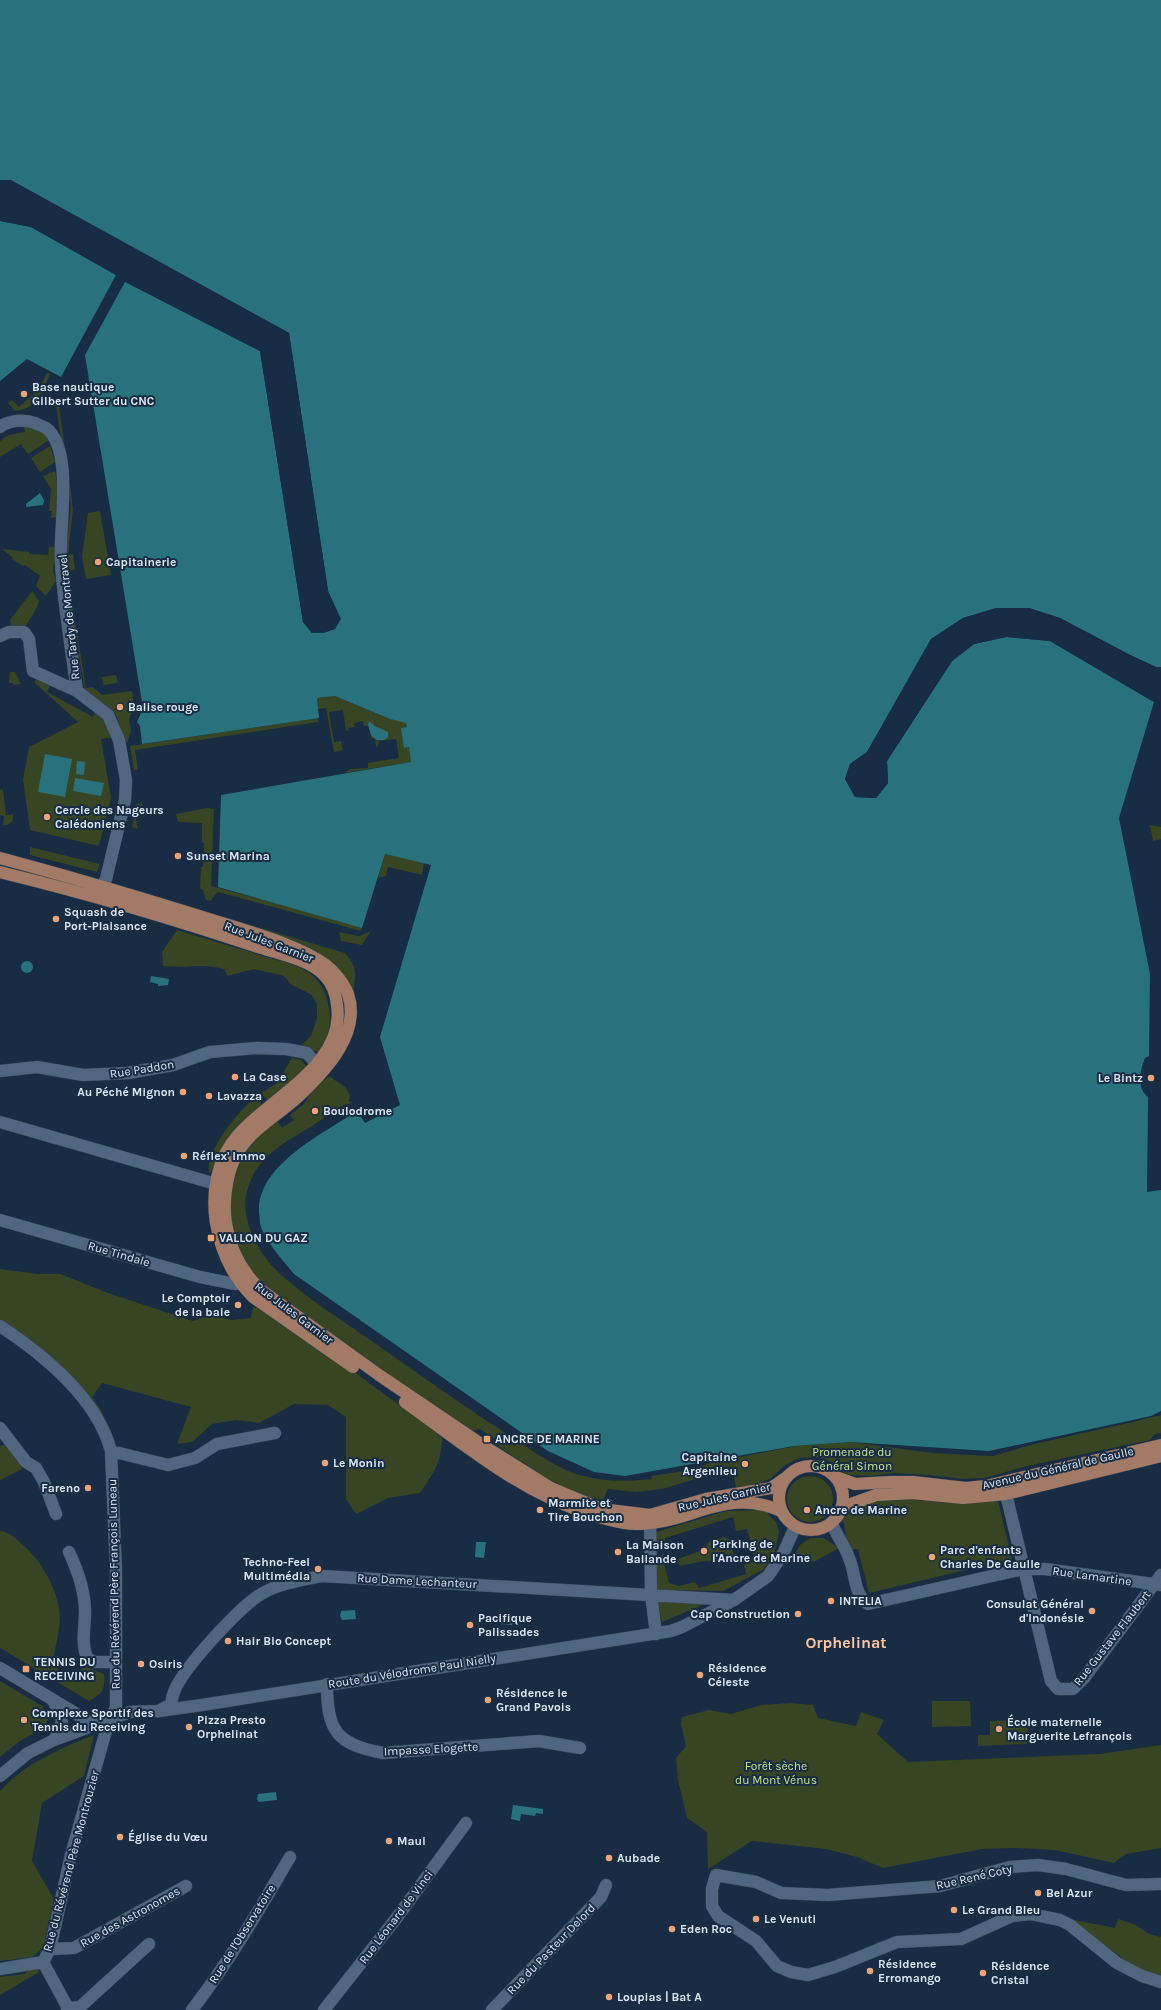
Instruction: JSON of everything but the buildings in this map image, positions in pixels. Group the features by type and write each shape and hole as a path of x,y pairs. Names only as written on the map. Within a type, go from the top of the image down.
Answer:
{"main road":[{"name":"Rue Jules Garnier","path":"0,858 103,886 239,929 306,953 327,966 342,983 348,993 350,1024 343,1044 319,1067 297,1083 238,1135 223,1158 217,1174 214,1210 219,1239 229,1265 239,1282 252,1296 492,1465 534,1491 566,1507 604,1519 637,1524 706,1499 771,1488 787,1477"},
{"name":"Rue Jules Garnier","path":"0,872 147,912 307,964 324,975 333,988 339,1013 341,1030 333,1048 297,1097 256,1130 234,1160 227,1186 224,1214 228,1240 246,1276 273,1299 379,1375 484,1446 551,1488 609,1510 650,1519 684,1516 712,1506 746,1501 766,1505 781,1511"},
{"name":"Avenue du Général de Gaulle","path":"836,1477 855,1484 913,1482 966,1488 980,1487 1161,1445"},
{"name":"Avenue du Général de Gaulle","path":"843,1507 876,1495 912,1493 963,1498 1006,1494 1161,1456"},
{"path":"811,1466 829,1471 836,1477 842,1486 844,1496 843,1507 839,1516 832,1524 814,1531 796,1527 787,1520 781,1511 779,1493 787,1477 794,1471 811,1466"},
{"path":"534,1491 537,1488 542,1488 554,1495 564,1493"},
{"path":"604,1519 606,1514 626,1517 637,1515"}],"street":[{"name":"Rue Tardy de Montravel","path":"0,427 4,424 29,420 46,428 55,440 60,456 64,490 60,562 77,691 108,715 119,740 126,780 125,800 117,838 103,886"},
{"path":"0,636 9,632 24,632 29,639 33,671 77,691"},
{"path":"0,863 38,874 52,872"},
{"path":"39,882 50,880 95,891 103,886 106,894 143,906 147,912"},
{"name":"Rue Paddon","path":"0,1071 37,1067 83,1076 128,1073 173,1065 210,1052 256,1048 286,1049 307,1053 319,1067"},
{"path":"0,1122 216,1184 220,1187 219,1209 224,1214"},
{"path":"216,1184 220,1183 225,1167 234,1160"},
{"name":"Rue Tindale","path":"0,1220 200,1277 234,1284 239,1282"},
{"path":"233,1250 232,1261 241,1277 239,1282 246,1282 266,1299 273,1299"},
{"name":"Rue du Révérend Père François Luneau","path":"0,1326 46,1359 70,1382 90,1409 108,1438 111,1451 116,1571 116,1707 111,1719"},
{"path":"0,1428 26,1462 36,1468 44,1482 56,1514"},
{"path":"111,1451 168,1465 195,1458 217,1444 275,1434"},
{"path":"1006,1494 1023,1569"},
{"path":"650,1519 651,1594 656,1634"},
{"name":"Rue Lamartine","path":"832,1524 850,1558 858,1593 862,1600 868,1604 1023,1569 1045,1569 1159,1581"},
{"name":"Route du Vélodrome Paul Nielly","path":"0,1776 28,1753 54,1740 130,1712 159,1711 656,1634 682,1627 734,1600 768,1576 783,1554 796,1527"},
{"path":"69,1552 84,1592 85,1612 83,1648 87,1658 94,1662 116,1662"},
{"name":"Rue Gustave Flaubert","path":"1023,1569 1051,1681 1058,1689 1073,1689 1084,1678 1159,1581"},
{"name":"Rue Dame Lechanteur","path":"159,1711 171,1704 174,1692 187,1669 233,1618 262,1593 289,1583 322,1576 734,1600"},
{"path":"0,1668 50,1696 95,1725"},
{"name":"Impasse Elogette","path":"327,1684 330,1718 336,1734 350,1743 364,1749 383,1752 404,1752 539,1741 580,1748"},
{"path":"50,1696 62,1717 62,1728 54,1740"},
{"name":"Rue du Révérend Père Montrouzier","path":"0,1969 43,1962 50,1949 71,1855 111,1719"},
{"name":"Rue Léonard de Vinci","path":"324,2010 398,1916 466,1822"},
{"name":"Rue de l'Observatoire","path":"192,2010 213,1983 233,1952 290,1856"},
{"name":"Rue René Coty","path":"1161,1884 1126,1885 1066,1869 1038,1865 1010,1868 940,1886 828,1895 780,1893 756,1882 716,1875 712,1889 712,1906 718,1916 756,1941 776,1966 791,1972 808,1975 897,1942 961,1939 1012,1916 1031,1914 1060,1920 1070,1925 1117,1963 1142,1976 1161,1982"},
{"name":"Rue du Pasteur Delord","path":"492,2010 601,1898 606,1885"},
{"name":"Rue des Astronomes","path":"50,1949 74,1948 186,1886"},
{"path":"43,1962 68,2009 80,2007 149,1944"}],"green space":[{"path":"47,373 50,374 41,393 34,403 22,410 15,411 8,403 12,400 19,407 38,390"},
{"path":"58,398 73,509 68,554 73,554 75,570 67,571 86,688 93,687 102,695 132,691 134,707 129,719 131,731 127,743 123,737 115,714 108,706 92,697 85,691 70,604 65,560 71,506 56,405"},
{"path":"23,424 45,432 49,440 28,454 21,444 0,457 0,441 9,435 25,432"},
{"path":"50,446 55,462 40,472 31,458"},
{"path":"55,471 58,490 58,517 51,518 52,511 49,511 51,489 43,476"},
{"path":"100,511 111,575 86,579 82,557 88,513"},
{"path":"49,547 56,547 53,571 56,581 46,596 36,586 40,576 25,565 23,566 12,559 13,558 2,549 29,552 29,554 48,555"},
{"path":"32,591 39,601 37,608 25,627 11,627 10,620"},
{"path":"10,672 15,672 21,684 13,685 13,683 9,683"},
{"path":"116,675 118,683 103,685 102,677"},
{"path":"37,678 50,685 47,692 93,717 96,710 105,716 113,737 101,739 111,798 99,846 30,830 23,780 29,747 78,722 34,682"},
{"path":"335,696 390,719 406,722 407,727 402,728 405,748 409,747 412,762 344,773 350,769 368,768 368,763 399,758 396,739 379,741 378,746 376,747 375,739 371,738 369,726 364,726 363,721 354,723 355,727 348,728 349,730 346,731 343,710 329,712 334,742 341,741 343,750 334,752 326,708 318,709 317,698"},
{"path":"318,718 318,722 135,750 138,770 134,770 130,746"},
{"path":"0,789 3,790 6,815 13,814 13,821 8,825 3,825 4,816 0,815"},
{"path":"142,803 145,819 143,813 135,815 138,829 132,827 136,804"},
{"path":"207,808 214,809 211,886 328,917 362,928 361,931 218,892 210,901 206,900 203,890 200,889 204,843 202,843 202,823 178,822 176,814"},
{"path":"1150,825 1161,827 1161,839 1153,841"},
{"path":"30,847 100,864 97,872 30,855"},
{"path":"385,854 424,863 422,875 388,867 386,876 378,878"},
{"path":"116,885 345,953 352,963 355,971 353,993 336,965 315,952"},
{"path":"177,930 291,964 301,968 315,978 327,997 330,1020 325,1043 320,1052 299,1047 311,1036 317,1018 317,1004 312,995 292,985 284,976 254,969 227,976 225,970 210,966 163,966 162,952"},
{"path":"371,931 362,945 341,941 339,932 359,936"},
{"path":"292,1058 301,1060 307,1067 268,1101 261,1093 277,1083"},
{"name":"Promenade du Général Simon","path":"329,1076 345,1087 350,1095 349,1101 352,1103 343,1105 284,1143 262,1162 251,1180 245,1201 248,1222 255,1242 273,1267 284,1278 324,1308 479,1416 542,1457 565,1470 583,1476 603,1480 631,1481 652,1479 651,1476 685,1471 714,1462 796,1446 850,1442 933,1453 993,1456 1034,1444 1161,1415 1161,1433 1155,1434 1150,1440 1027,1466 985,1478 963,1479 893,1473 872,1476 849,1475 844,1474 832,1462 817,1457 800,1458 785,1465 771,1478 758,1484 736,1488 733,1472 705,1476 662,1489 636,1492 608,1489 603,1500 583,1496 555,1483 499,1447 496,1440 480,1429 472,1431 342,1342 263,1284 253,1273 243,1258 236,1241 232,1223 231,1205 237,1169 245,1153 256,1138 276,1120 282,1128 294,1120 290,1115 304,1104 313,1089"},
{"path":"256,1097 262,1105 239,1126 222,1151 214,1170 209,1173 209,1164 212,1154 218,1143 241,1111"},
{"path":"0,1269 38,1274 60,1274 108,1293 193,1321 211,1315 232,1320 251,1318 253,1307 262,1309 345,1365 442,1437 442,1446 436,1467 420,1493 388,1498 356,1514 346,1499 346,1417 328,1405 294,1404 259,1423 236,1420 212,1424 192,1442 177,1444 191,1407 102,1383 92,1397 101,1410 111,1432 99,1414 0,1321"},
{"path":"7,1444 15,1453 22,1469 0,1480 0,1446"},
{"path":"805,1476 815,1476 823,1480 829,1486 833,1494 833,1504 829,1512 823,1518 815,1522 805,1522 797,1518 791,1512 787,1504 787,1494 791,1486 797,1480"},
{"path":"905,1499 948,1503 998,1501 1012,1559 869,1593 858,1549 852,1550 846,1537 843,1519 856,1508 863,1505 879,1501"},
{"path":"759,1510 766,1512 776,1522 779,1532 775,1551 764,1569 723,1591 657,1590 656,1560 663,1560 669,1583 679,1586 695,1582 699,1588 746,1574 744,1565 755,1561 747,1529 736,1531 733,1517 665,1538 665,1547 656,1548 656,1532 726,1511"},
{"path":"0,1531 12,1536 30,1551 46,1573 54,1590 59,1608 60,1620 53,1660 61,1674 73,1673 86,1667 104,1674 104,1687 97,1696 89,1701 0,1648"},
{"path":"724,1537 729,1539 734,1555 728,1561 705,1561 679,1566 678,1559 705,1549 708,1542"},
{"path":"810,1538 824,1538 839,1548 814,1562 795,1554 800,1545"},
{"path":"657,1601 705,1604 662,1622"},
{"name":"Complexe Sportif des Tennis du Receiving","path":"0,1681 42,1706 49,1717 44,1727 20,1741 0,1757"},
{"path":"932,1701 970,1701 971,1726 932,1727"},
{"name":"Forêt sèche du Mont Vénus","path":"790,1703 813,1705 818,1718 856,1726 861,1712 884,1720 877,1734 908,1762 1100,1754 1161,1745 1161,1848 1126,1854 1114,1863 1055,1850 1015,1848 982,1849 883,1868 857,1857 826,1849 752,1841 708,1869 707,1832 687,1818 678,1780 676,1758 686,1746 681,1724 682,1717 709,1710 731,1714 761,1705"},
{"path":"1028,1720 1027,1744 978,1746 978,1735 990,1735 990,1721"},
{"path":"94,1735 84,1776 42,1803 32,1861 54,1899 43,1948 32,1957 0,1961 0,1791 10,1781 32,1765 56,1751"},
{"path":"1069,1919 1115,1928 1118,1919 1136,1925 1149,1934 1161,1937 1161,1977 1136,1968"},
{"path":"28,1969 38,1969 39,1972 0,1995 0,1977 25,1974"}],"shaded area":[{"path":"0,0 1161,0 1161,667 1156,667 1130,655 1060,618 1029,608 996,608 963,618 931,639 867,752 850,764 845,779 855,797 876,798 888,783 887,761 952,661 974,644 1006,637 1050,641 1154,702 1119,818 1150,974 1149,1056 1145,1058 1140,1084 1144,1093 1148,1097 1147,1192 1161,1190 1161,1411 1151,1416 989,1451 850,1442 794,1446 625,1476 594,1472 548,1451 294,1274 280,1257 264,1234 260,1223 259,1212 261,1195 269,1179 280,1165 311,1140 357,1111 365,1123 400,1105 380,1037 431,865 385,854 362,928 218,887 221,795 411,762 409,747 404,748 401,728 407,727 406,723 390,719 335,696 317,698 319,718 142,744 140,726 137,722 143,708 85,355 125,282 260,351 303,622 312,633 335,629 340,619 328,591 289,333 11,181 0,180"},
{"path":"0,221 31,227 116,275 61,377 27,359 0,381"},
{"path":"40,493 44,500 43,505 26,507 26,504"},
{"path":"369,721 375,726 388,732 388,737 384,740 377,740 371,735 368,725"},
{"path":"45,754 72,759 65,797 38,792"},
{"path":"77,761 85,762 84,775 76,774"},
{"path":"75,778 104,783 101,796 73,791"},
{"path":"25,961 29,961 33,967 29,973 25,973 21,969 21,965"},
{"path":"151,976 169,979 168,985 158,986 158,984 150,982"},
{"path":"476,1542 486,1542 484,1558 475,1557"},
{"path":"355,1610 356,1619 342,1620 340,1616 341,1611"},
{"path":"512,1617 515,1621 512,1625 500,1624 499,1618"},
{"path":"276,1792 277,1800 259,1802 257,1799 258,1794"},
{"path":"513,1805 543,1809 543,1814 536,1813 535,1816 521,1814 520,1821 511,1819"}],"pier":[{"path":"0,180 11,180 289,333 328,591 341,619 335,629 324,633 312,633 303,622 260,351 124,281 262,350 305,622 313,631 323,631 333,627 338,619 326,592 287,334 11,182 0,182"},
{"path":"0,219 32,225 117,273 118,276 31,227 1,221"},
{"path":"997,608 1029,608 1060,618 1130,655 1156,667 1161,667 1161,669 1155,669 1059,620 1029,610 997,610 964,620 933,641 869,753 852,765 847,779 856,795 875,796 886,783 886,760 950,660 974,642 1006,635 1051,639 1155,700 1154,702 1050,641 1007,637 974,644 952,661 887,761 888,783 876,798 855,797 845,779 850,764 867,752 931,639 963,618"}],"place":[{"name":"Base nautique Gilbert Sutter du CNC","path":"24,394"},
{"name":"Capitainerie","path":"98,562"},
{"name":"Balise rouge","path":"120,707"},
{"name":"Cercle des Nageurs Calédoniens","path":"47,817"},
{"name":"Sunset Marina","path":"178,856"},
{"name":"Squash de Port-Plaisance","path":"56,919"},
{"name":"La Case","path":"235,1077"},
{"name":"Le Bintz","path":"1151,1078"},
{"name":"Au Péché Mignon","path":"183,1092"},
{"name":"Lavazza","path":"209,1096"},
{"name":"Boulodrome","path":"315,1111"},
{"name":"Réflex' Immo","path":"184,1156"},
{"name":"VALLON DU GAZ","path":"211,1238"},
{"name":"Le Comptoir de la baie","path":"238,1305"},
{"name":"ANCRE DE MARINE","path":"487,1439"},
{"name":"Le Monin","path":"325,1463"},
{"name":"Capitaine Argenlieu","path":"745,1464"},
{"name":"Fareno","path":"88,1488"},
{"name":"Marmite et Tire Bouchon","path":"540,1510"},
{"name":"Ancre de Marine","path":"807,1510"},
{"name":"Parking de l'Ancre de Marine","path":"704,1551"},
{"name":"La Maison Ballande","path":"618,1552"},
{"name":"Parc d'enfants Charles De Gaulle","path":"932,1557"},
{"name":"Techno-Feel Multimédia","path":"318,1569"},
{"name":"INTELIA","path":"831,1601"},
{"name":"Consulat Général d'Indonésie","path":"1092,1611"},
{"name":"Cap Construction","path":"798,1614"},
{"name":"Pacifique Palissades","path":"470,1625"},
{"name":"Hair Bio Concept","path":"228,1641"},
{"name":"Osiris","path":"141,1664"},
{"name":"TENNIS DU RECEIVING","path":"26,1669"},
{"name":"Résidence Céleste","path":"700,1675"},
{"name":"Résidence le Grand Pavois","path":"488,1700"},
{"name":"Complexe Sportif des Tennis du Receiving","path":"24,1720"},
{"name":"Pizza Presto Orphelinat","path":"189,1727"},
{"name":"École maternelle Marguerite Lefrançois","path":"999,1729"},
{"name":"Église du Vœu","path":"120,1837"},
{"name":"Maui","path":"389,1841"},
{"name":"Aubade","path":"609,1858"},
{"name":"Bel Azur","path":"1038,1893"},
{"name":"Le Grand Bleu","path":"954,1910"},
{"name":"Le Venuti","path":"756,1919"},
{"name":"Eden Roc","path":"672,1929"},
{"name":"Résidence Erromango","path":"870,1971"},
{"name":"Résidence Cristal","path":"983,1973"},
{"name":"Loupias | Bat A","path":"609,1997"}],"district":[{"name":"Orphelinat","path":"846,1642"}]}
